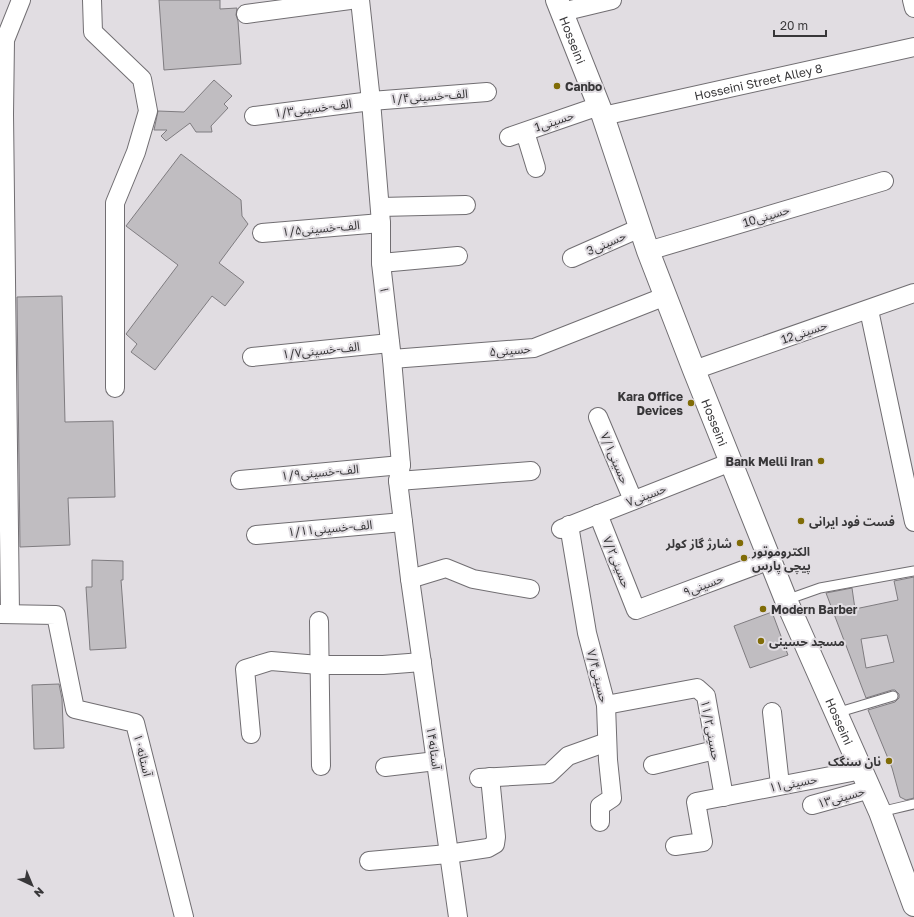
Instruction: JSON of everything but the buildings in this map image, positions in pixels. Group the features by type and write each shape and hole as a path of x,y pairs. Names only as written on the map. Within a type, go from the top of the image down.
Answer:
{"street":[{"path":"5,614 5,40 21,0"},
{"path":"92,0 94,32 142,79 148,111 136,152 115,203 115,388"},
{"path":"246,14 350,0"},
{"name":"۱","path":"360,0 371,101 380,215 381,263 391,351 403,522 410,579"},
{"path":"559,6 612,0"},
{"path":"912,0 914,8"},
{"name":"Hosseini","path":"559,6 601,111 648,251 694,370 786,600 880,812 913,906"},
{"name":"Hosseini Street Alley 8","path":"601,111 914,47"},
{"name":"الف-خسینی۱/۴","path":"371,101 487,92"},
{"name":"الف-خسینی۱/۳","path":"254,116 371,101"},
{"name":"حسینی1","path":"536,168 517,134 601,111"},
{"name":"حسینی10","path":"648,251 884,181"},
{"name":"الف-خسینی۱/۵","path":"262,233 380,215 466,205"},
{"name":"حسینی3","path":"572,258 640,228"},
{"path":"381,263 458,256"},
{"name":"حسینی12","path":"694,370 914,294"},
{"name":"حسینی۵","path":"391,351 534,348 666,296"},
{"path":"869,310 914,522"},
{"name":"الف-خسینی۱/۷","path":"252,357 391,351"},
{"name":"حسینی۷/۱","path":"598,417 633,500"},
{"name":"حسینی۷","path":"565,527 732,462"},
{"name":"الف-خسینی۱/۹","path":"240,480 399,473 531,471"},
{"name":"حسینی۷/۲","path":"598,514 636,610"},
{"name":"الف-خسینی۱/۱۱","path":"256,535 403,522"},
{"name":"حسینی۷/۴","path":"565,527 587,633 606,705 608,760 612,798 600,806 600,822"},
{"name":"حسینی۹","path":"636,610 770,560"},
{"path":"410,579 446,568 473,579 530,589"},
{"name":"آستانه۱۴","path":"410,579 458,917"},
{"name":"آستانه۱۰","path":"5,614 56,615 75,709 135,723 184,917"},
{"path":"318,621 321,766"},
{"path":"251,734 245,669 271,661 319,665 384,665 422,662"},
{"name":"حسینی۱۱/۲","path":"606,705 697,688 706,696 724,797"},
{"path":"772,712 780,785"},
{"path":"369,861 448,854 488,848 495,844 496,837 484,778 549,774 568,756 607,742"},
{"path":"653,765 715,750"},
{"path":"385,767 436,761"},
{"name":"حسینی۱۱","path":"675,846 703,842 696,802 780,785 866,779"},
{"name":"حسینی۱۳","path":"812,805 866,779"}],"lane":[{"path":"786,600 820,588 914,570"},
{"path":"836,712 893,696"},
{"path":"880,812 914,804"}],"place":[{"name":"Canbo","path":"557,86"},
{"name":"Kara Office Devices","path":"691,403"},
{"name":"Bank Melli Iran","path":"821,461"},
{"name":"فست فود ایرانی","path":"801,521"},
{"name":"شارژ گاز کولر","path":"740,543"},
{"name":"الکتروموتور پیچی پارس","path":"744,558"},
{"name":"Modern Barber","path":"763,609"},
{"name":"مسجد حسینی","path":"761,641"},
{"name":"نان سنگک","path":"889,761"}]}
